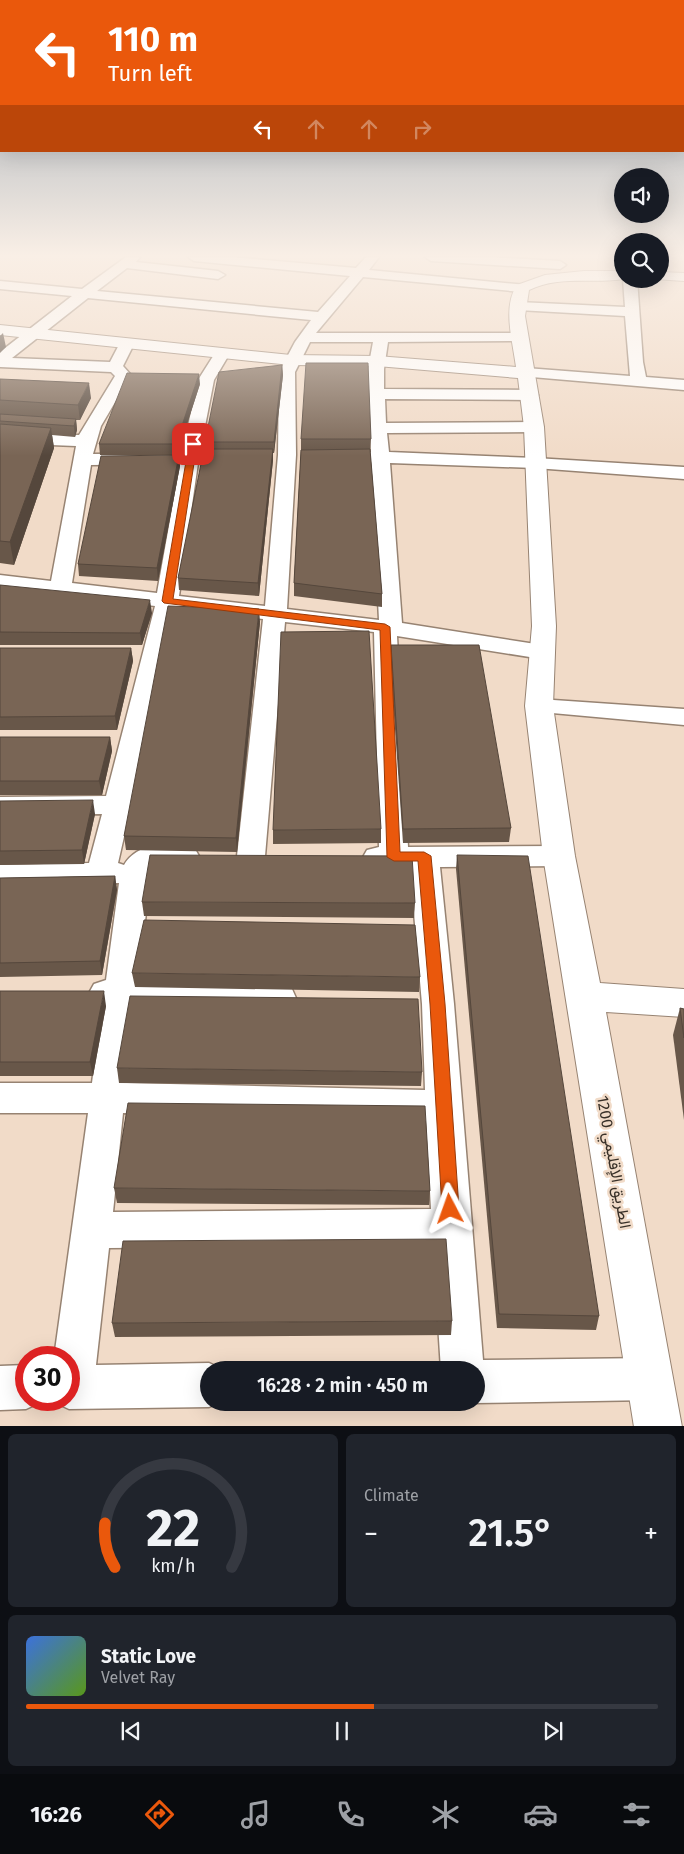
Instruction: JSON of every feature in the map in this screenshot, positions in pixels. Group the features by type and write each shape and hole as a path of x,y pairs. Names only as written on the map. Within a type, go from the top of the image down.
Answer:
{"street":[{"path":"0,361 45,324"},
{"path":"282,368 317,324"},
{"name":"الطريق الإقليمي 1200","path":"519,324 519,337 534,427 544,626 539,706 559,856 585,996 658,1426"},
{"path":"633,324 635,362 639,381"},
{"path":"0,330 222,354 282,368 377,365 528,384"},
{"path":"381,337 377,365 376,394 381,456 388,628 423,1003 443,1106 461,1361"},
{"path":"305,338 519,337"},
{"path":"60,588 82,460 89,434 112,392 126,344"},
{"path":"75,1346 120,993 143,928 118,874 118,805 132,742 143,658 167,601 190,460 206,379 222,354"},
{"path":"0,361 119,371 142,376"},
{"path":"230,856 276,614 303,455 282,368"},
{"path":"376,394 528,384 639,381 684,385"},
{"path":"94,391 112,392"},
{"path":"55,423 89,434"},
{"path":"378,428 534,427"},
{"path":"0,438 89,434"},
{"path":"268,456 381,456 535,463 684,473"},
{"path":"82,460 190,460 248,457"},
{"path":"0,581 388,628 542,652"},
{"path":"539,706 684,717"},
{"path":"104,742 132,742"},
{"path":"0,806 118,805"},
{"path":"0,875 118,874 150,856 280,856"},
{"path":"346,857 559,856"},
{"path":"74,993 309,1000"},
{"path":"585,996 684,1003"},
{"path":"0,1098 107,1098 443,1106"},
{"path":"90,1230 452,1226"},
{"path":"485,1382 650,1380"},
{"path":"80,1387 200,1385"},
{"path":"0,1388 15,1388"}],"building":[{"path":"306,363 368,363 371,439 301,439"},
{"path":"282,365 274,442 205,442 219,372"},
{"path":"127,373 199,374 176,444 99,444"},
{"path":"0,379 89,383 78,405 0,400"},
{"path":"0,414 76,419 74,426 0,421"},
{"path":"0,424 51,428 10,542 0,541"},
{"path":"204,449 273,449 258,583 178,578"},
{"path":"370,449 382,594 294,583 301,450"},
{"path":"179,455 157,568 78,564 101,456"},
{"path":"0,585 150,600 140,633 0,632"},
{"path":"168,606 259,609 236,838 124,836"},
{"path":"369,631 381,829 273,830 281,632"},
{"path":"391,645 479,645 511,828 403,829"},
{"path":"0,648 131,648 115,716 0,717"},
{"path":"0,737 110,737 99,781 0,781"},
{"path":"93,800 82,850 0,851 0,801"},
{"path":"150,855 412,856 415,903 142,902"},
{"path":"457,855 528,856 599,1316 499,1314"},
{"path":"115,876 100,961 0,963 0,878"},
{"path":"144,920 415,925 420,977 132,973"},
{"path":"0,991 104,991 90,1062 0,1062"},
{"path":"130,996 418,999 422,1072 117,1068"},
{"path":"680,1008 684,1009 684,1038"},
{"path":"128,1103 425,1106 430,1191 114,1188"},
{"path":"446,1239 452,1321 112,1323 123,1241"}],"route":[{"path":"193,444 167,601 385,627 394,857 424,856 438,1004 450,1209"}]}
